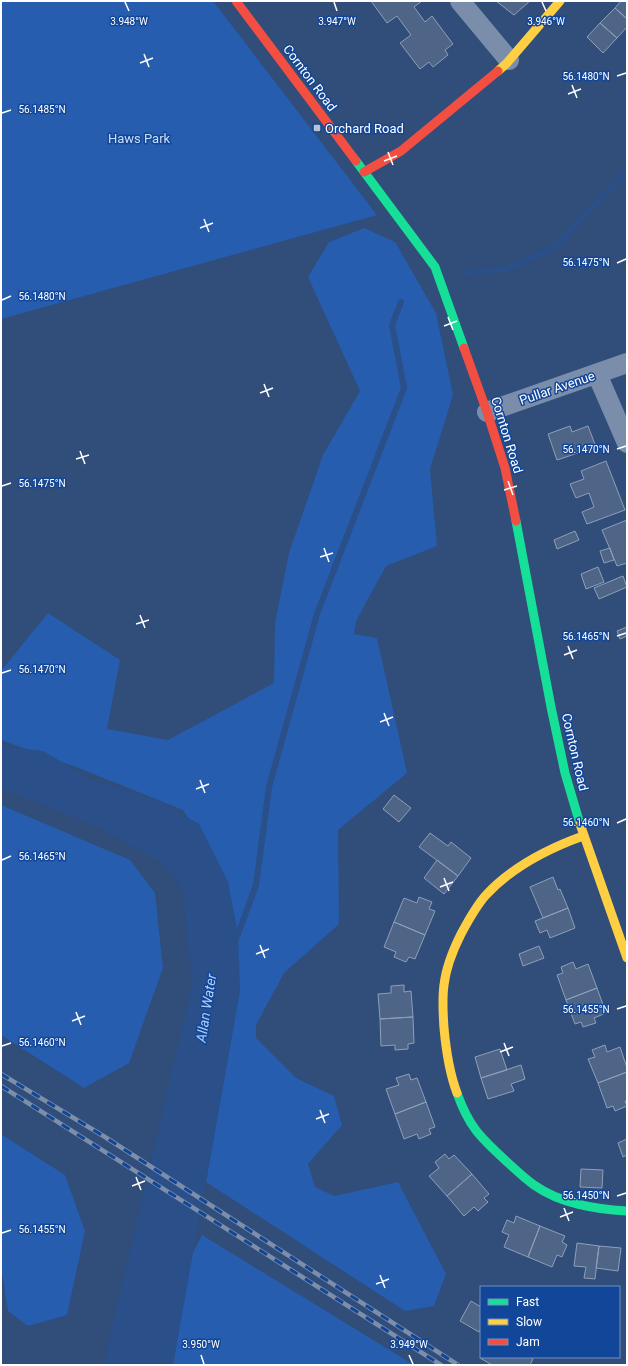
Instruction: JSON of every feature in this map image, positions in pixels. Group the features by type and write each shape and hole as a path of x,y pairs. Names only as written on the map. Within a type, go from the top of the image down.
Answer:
{"main road":[{"name":"Cornton Road","path":"236,1 435,267 487,412 504,468 522,547 551,707 564,766 583,836 627,958"},
{"path":"364,172 401,151 506,64 560,1"},
{"path":"583,836 551,848 528,861 504,878 483,899 466,925 453,955 445,979 443,1006 444,1034 449,1070 459,1101 474,1129 494,1151 539,1188 563,1200 596,1208 627,1211"}],"street":[{"path":"460,1 509,60"},
{"name":"Pullar Avenue","path":"487,412 627,363"},
{"path":"596,374 627,443"}],"green space":[{"name":"Haws Park","path":"1,1 213,1 377,215 1,319"},
{"path":"364,228 395,242 436,313 453,395 430,469 437,546 386,566 356,621 354,634 377,638 407,773 338,830 339,924 284,973 256,1025 256,1038 296,1078 334,1096 342,1125 308,1164 315,1187 334,1196 398,1182 446,1274 434,1306 405,1311 206,1182 240,990 228,882 183,810 76,767 1,740 1,671 48,613 120,660 107,729 168,740 274,683 275,623 289,553 323,455 360,391 308,277 329,242"},
{"path":"1,805 130,860 155,893 163,968 129,1063 84,1088 1,1035"},
{"path":"1,1134 65,1175 85,1231 67,1315 28,1326 8,1311 1,1266"},
{"path":"202,1235 414,1365 146,1365 150,1334"}],"water":[{"name":"Allan Water","path":"1,744 8,747 43,751 92,780 157,800 199,824 228,882 238,934 240,990 173,1365 103,1365 193,981 187,946 183,889 160,862 98,827 1,788"}],"building":[{"path":"371,1 422,1 414,7 425,22 432,16 453,44 445,50 448,55 433,67 429,62 420,69 400,43 411,35 397,16 387,23"},
{"path":"496,1 530,1 514,15"},
{"path":"621,1 627,1 627,19 615,8"},
{"path":"615,8 627,19 627,27 617,38 600,23"},
{"path":"600,23 617,38 603,53 587,37"},
{"path":"570,426 572,432 588,426 596,447 557,460 548,434"},
{"path":"606,461 625,510 587,524 582,512 594,507 589,493 576,498 570,484 584,479 581,471"},
{"path":"627,520 627,563 617,566 602,530"},
{"path":"575,531 579,540 557,549 554,540"},
{"path":"610,548 614,560 604,563 600,551"},
{"path":"598,567 604,582 586,589 581,574"},
{"path":"623,576 627,587 599,599 594,588"},
{"path":"627,627 627,636 620,639 617,631"},
{"path":"394,795 411,808 399,822 383,809"},
{"path":"430,833 448,846 451,842 471,858 458,876 419,847"},
{"path":"437,860 458,876 444,894 424,878"},
{"path":"553,877 568,908 543,918 530,887"},
{"path":"419,897 432,902 429,909 435,911 425,935 394,922 404,898 417,903"},
{"path":"568,908 575,928 550,938 547,930 540,933 535,921"},
{"path":"394,922 425,935 415,959 409,957 406,962 394,957 396,952 384,947"},
{"path":"539,946 544,958 523,966 519,954"},
{"path":"573,962 576,969 588,964 597,988 566,1000 557,975 563,973 561,967"},
{"path":"404,985 404,992 411,991 413,1017 380,1019 378,994 391,993 391,986"},
{"path":"597,988 606,1013 594,1018 596,1023 583,1027 581,1022 575,1024 566,1000"},
{"path":"413,1017 414,1043 408,1044 408,1049 395,1050 395,1045 381,1046 380,1019"},
{"path":"605,1045 607,1052 620,1047 627,1072 598,1083 588,1059 595,1057 592,1050"},
{"path":"500,1049 507,1070 481,1078 475,1057"},
{"path":"521,1065 525,1079 511,1084 514,1091 488,1099 481,1078"},
{"path":"627,1072 627,1100 625,1101 627,1106 615,1111 613,1106 607,1108 598,1083"},
{"path":"409,1074 411,1080 417,1078 426,1102 395,1114 386,1089 399,1085 396,1078"},
{"path":"426,1102 435,1127 429,1129 431,1134 419,1139 417,1134 404,1139 395,1114"},
{"path":"627,1139 627,1155 623,1157 618,1143"},
{"path":"445,1154 449,1159 454,1155 472,1174 447,1196 429,1176 439,1168 435,1162"},
{"path":"581,1169 603,1170 602,1188 580,1187"},
{"path":"472,1174 489,1194 484,1198 488,1202 478,1211 474,1207 464,1216 447,1196"},
{"path":"516,1216 540,1226 528,1257 504,1247 509,1235 502,1232 507,1220 514,1223"},
{"path":"540,1226 565,1236 562,1242 567,1245 562,1257 557,1255 552,1267 528,1257"},
{"path":"577,1243 599,1246 595,1279 584,1278 586,1267 574,1266"},
{"path":"599,1246 621,1248 618,1271 596,1268"},
{"path":"471,1301 480,1306 479,1332 460,1321"},
{"path":"480,1358 533,1359 530,1365 492,1365"}],"waterway":[{"path":"466,273 506,269 554,248 627,170"},
{"path":"235,940 256,885 269,787 317,614 404,388 392,325 401,302"}],"railway":[{"path":"1,1074 105,1137 458,1365"},
{"path":"1,1086 441,1365"}],"traffic: fast":[{"path":"356,161 435,267 464,348"},
{"path":"516,521 551,707 565,773 580,824"},
{"path":"457,1093 461,1105 476,1131 497,1153 534,1185 555,1197 567,1201 591,1207 627,1211"}],"traffic: slow":[{"path":"498,71 506,64 560,1"},
{"path":"580,824 627,958"},
{"path":"457,1093 447,1053 443,1001 446,972 461,934 482,899 507,876 543,853 583,836"}],"traffic: jam":[{"path":"236,1 356,161"},
{"path":"364,172 401,151 498,71"},
{"path":"464,348 505,468 516,521"}],"place":[{"name":"Orchard Road","path":"317,128"}]}
